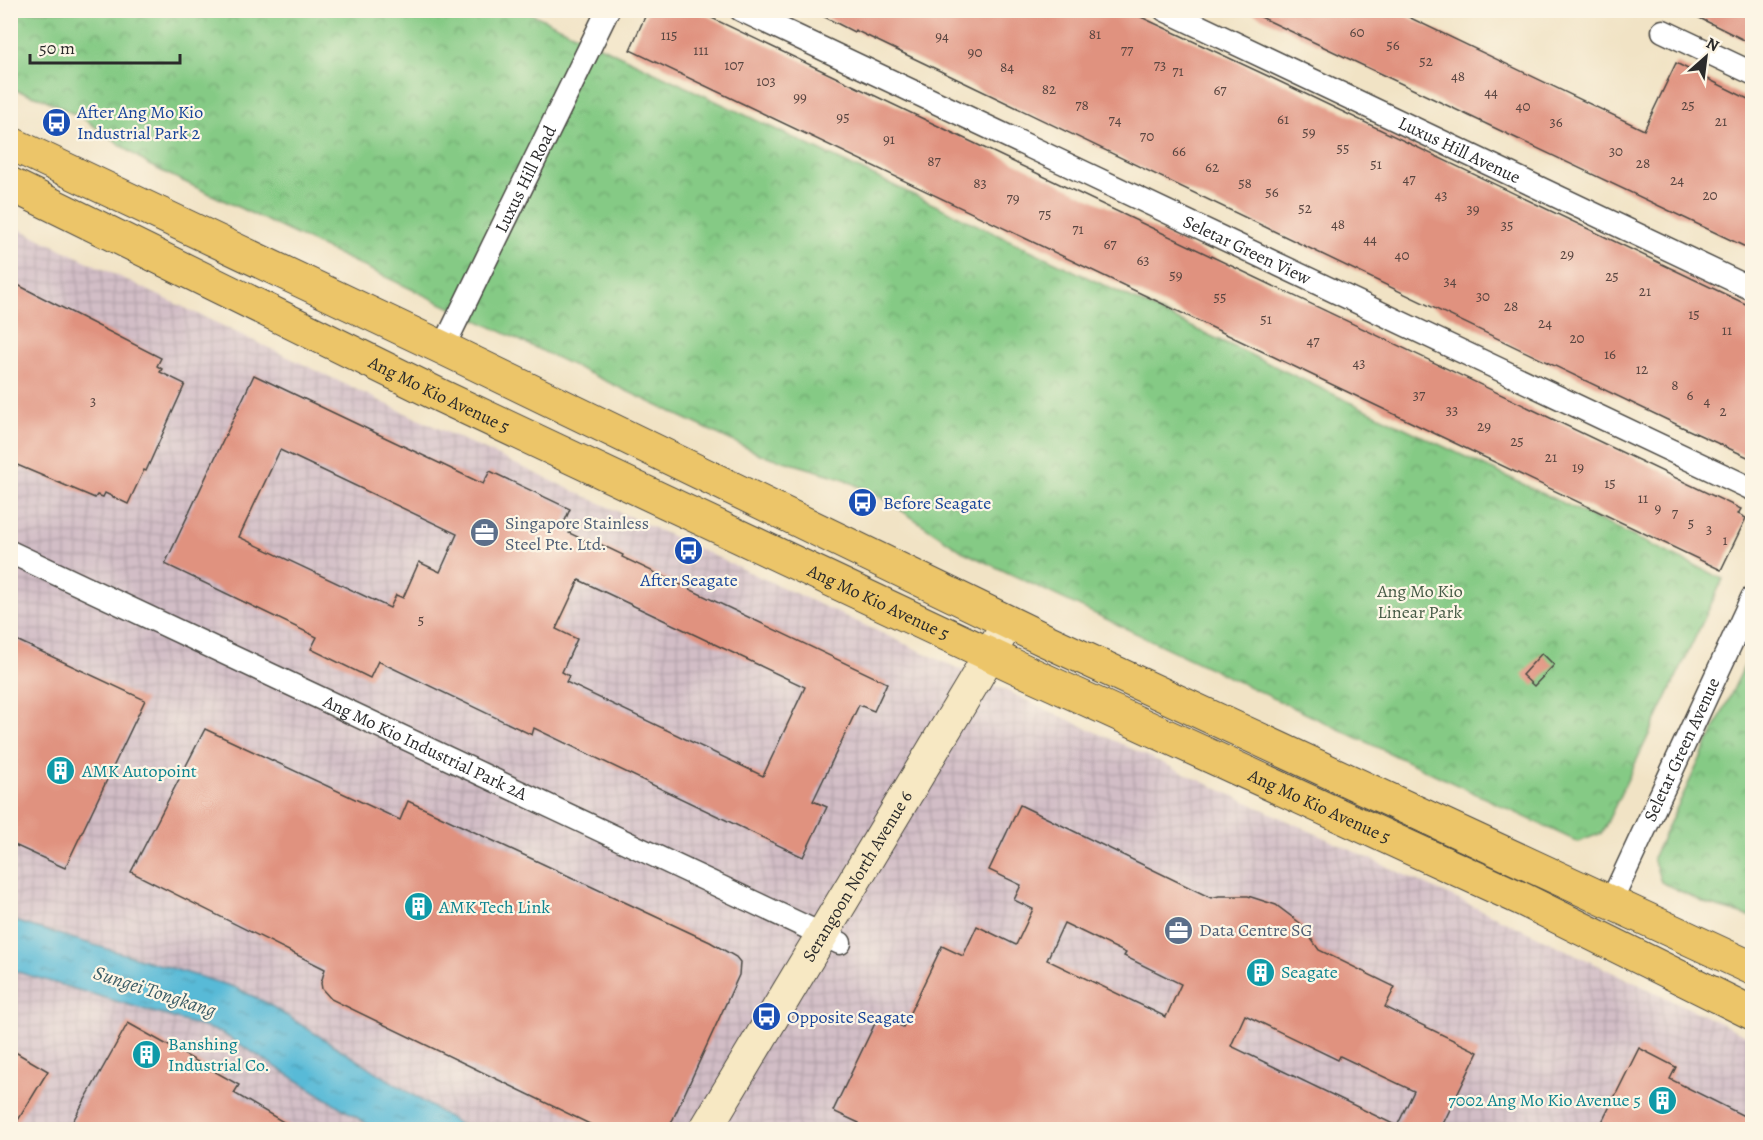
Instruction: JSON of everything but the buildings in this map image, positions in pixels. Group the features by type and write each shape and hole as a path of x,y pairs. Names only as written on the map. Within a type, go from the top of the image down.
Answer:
{"main road":[{"name":"Ang Mo Kio Avenue 5","path":"10,143 443,348 1017,626 1752,968"},
{"name":"Ang Mo Kio Avenue 5","path":"10,184 441,396 998,658 1524,900 1752,1013"},
{"path":"274,268 271,287 273,302 279,317"}],"street":[{"name":"Luxus Hill Road","path":"443,348 608,10"},
{"name":"Seletar Green View","path":"741,10 1752,489"},
{"name":"Luxus Hill Avenue","path":"1165,10 1752,289"},
{"path":"1663,31 1752,73"},
{"name":"Ang Mo Kio Industrial Park 2A","path":"10,552 831,939"},
{"name":"Seletar Green Avenue","path":"1611,902 1752,598"},
{"name":"Serangoon North Avenue 6","path":"724,1130 831,939 1017,626"},
{"name":"Serangoon North Avenue 6","path":"705,1130 831,939"}],"shaded area":[{"path":"11,225 418,419 1511,924 1752,1038 1752,1129 11,1129"}],"green space":[{"name":"Ang Mo Kio Linear Park","path":"10,11 526,11 1723,579 1602,833 1578,842 962,551 886,500 842,478 760,454 149,165 84,119 42,98 11,89"},
{"path":"1752,650 1752,917 1707,904 1661,882 1653,858"}],"water":[{"name":"Sungei Tongkang","path":"11,920 234,987 265,1002 467,1129 375,1129 220,1032 11,970"}],"place":[{"name":"After Ang Mo Kio Industrial Park 2","path":"56,122"},
{"name":"Before Seagate","path":"862,503"},
{"name":"Singapore Stainless Steel Pte. Ltd.","path":"484,533"},
{"name":"After Seagate","path":"689,551"},
{"name":"AMK Autopoint","path":"61,771"},
{"name":"AMK Tech Link","path":"418,907"},
{"name":"Data Centre SG","path":"1178,930"},
{"name":"Seagate","path":"1260,972"},
{"name":"Opposite Seagate","path":"766,1017"},
{"name":"Banshing Industrial Co.","path":"147,1054"},
{"name":"7002 Ang Mo Kio Avenue 5","path":"1662,1100"}]}
